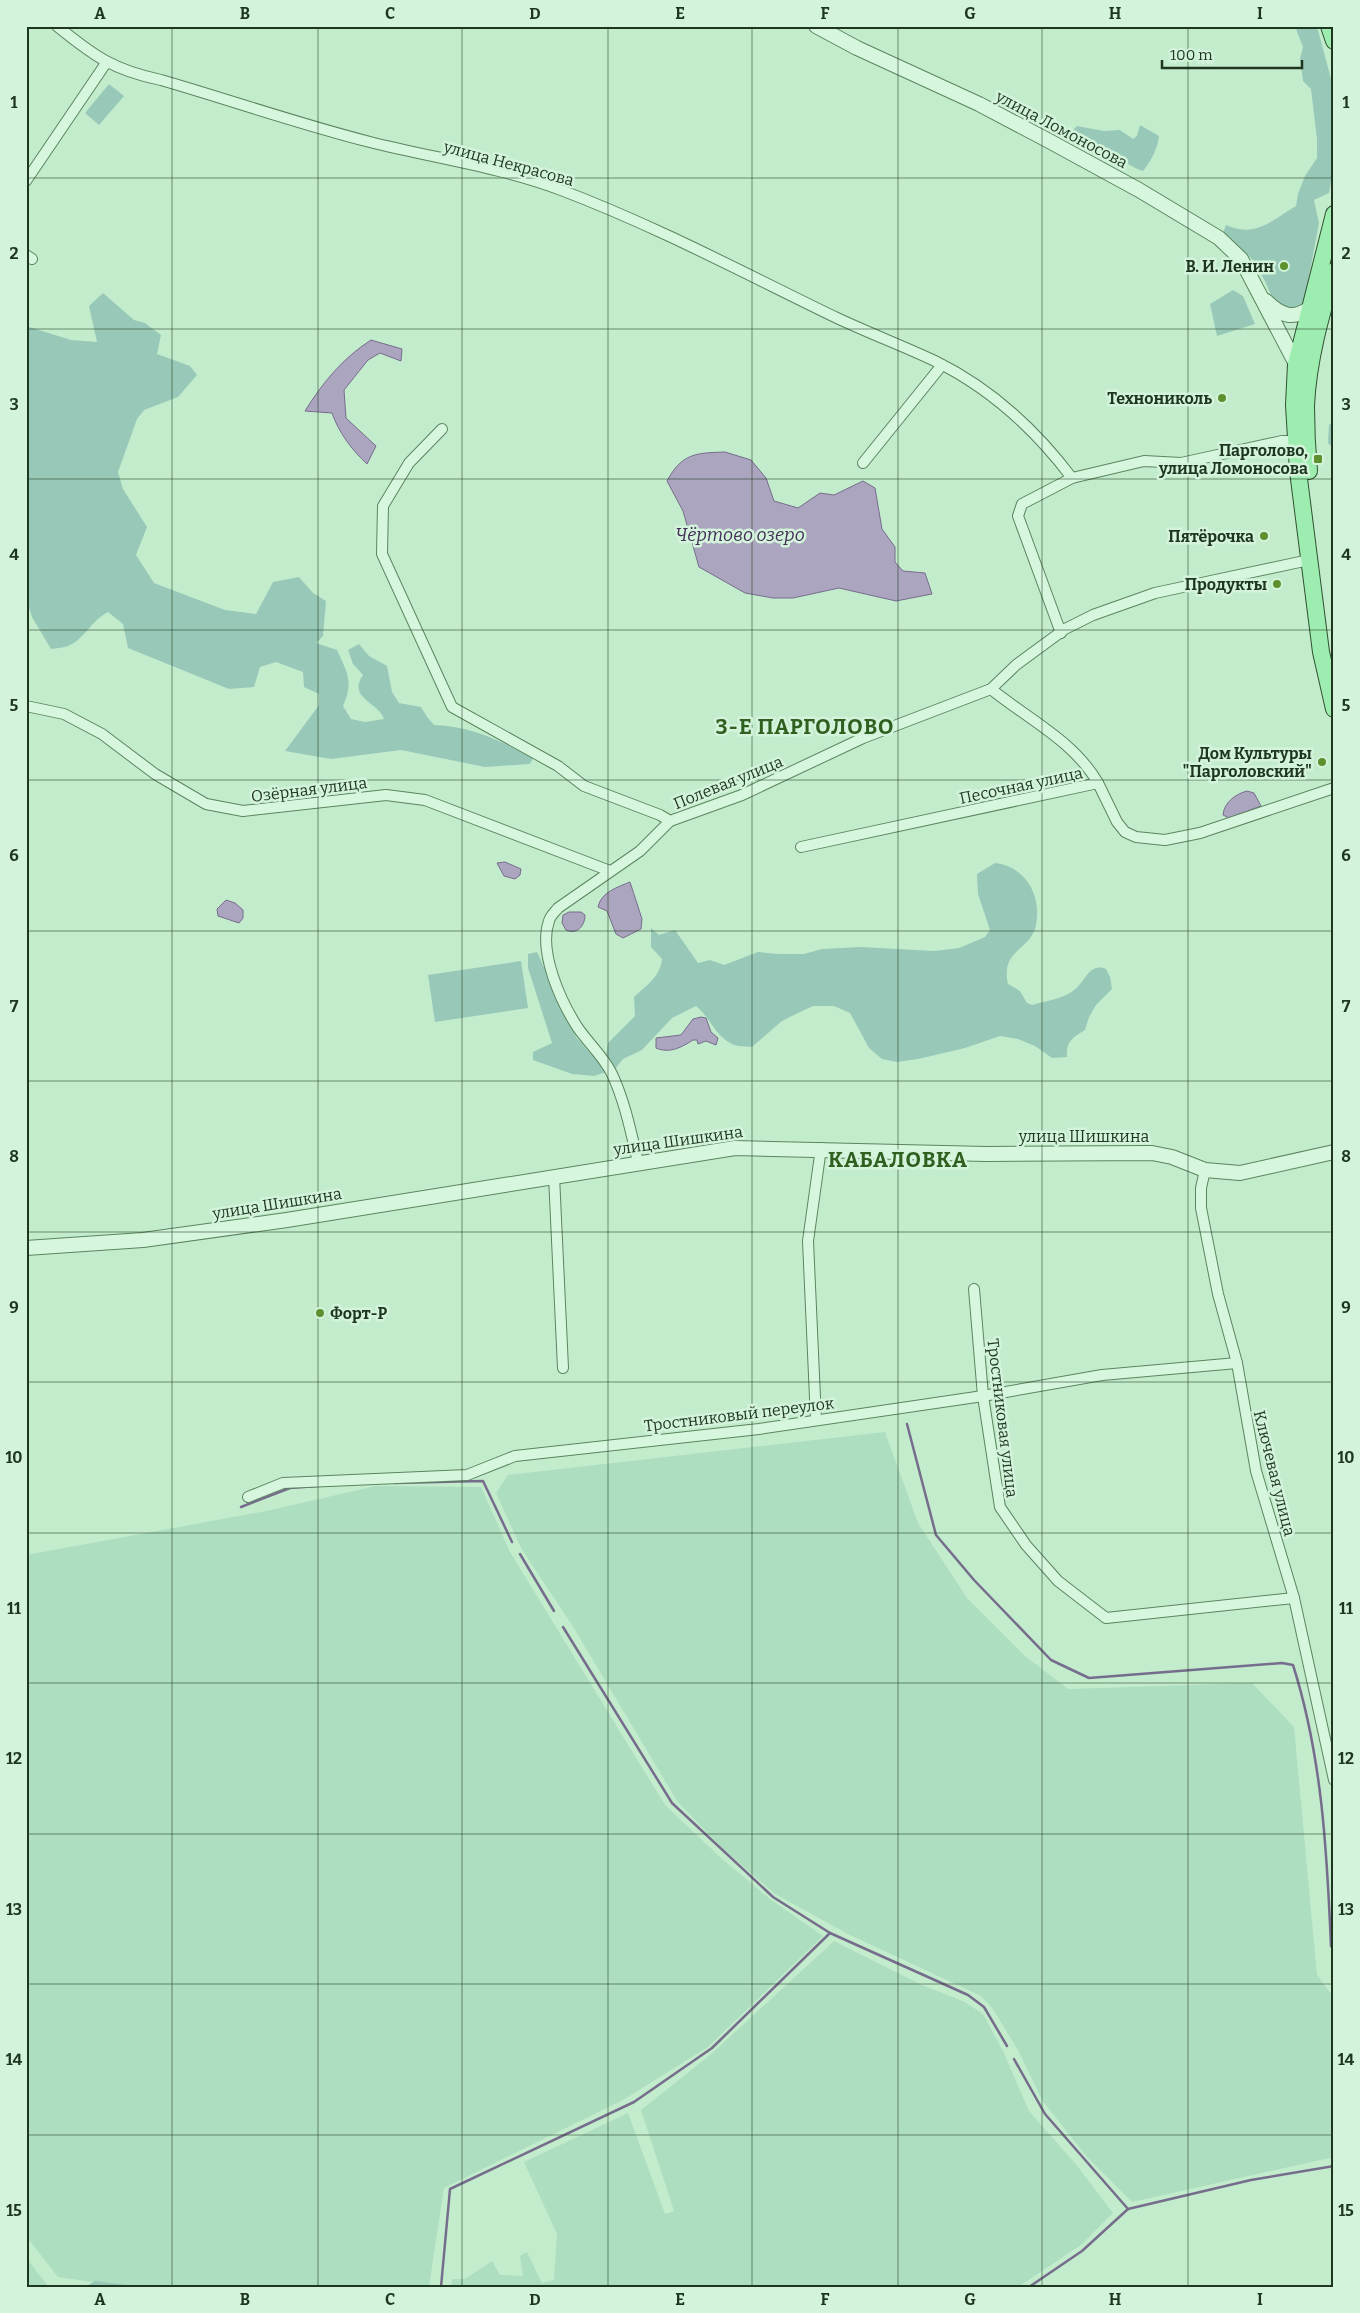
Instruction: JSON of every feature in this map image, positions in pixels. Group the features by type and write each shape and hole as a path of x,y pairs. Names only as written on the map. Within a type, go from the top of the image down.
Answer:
{"main road":[{"path":"1329,26 1334,41"},
{"path":"1334,214 1296,364 1294,405 1296,441 1321,652 1334,709"},
{"path":"1334,271 1314,348 1306,405 1308,470 1334,663"}],"street":[{"name":"улица Некрасова","path":"57,26 106,63 135,74 367,141 493,171 561,190 716,258 839,319 942,365 971,382 1012,412 1049,447 1072,478"},
{"name":"улица Ломоносова","path":"816,26 857,48 979,104 1105,171 1197,223 1219,238 1241,258 1296,364"},
{"path":"26,181 86,96 106,63"},
{"name":"улица Ломоносова","path":"1262,297 1274,310 1286,316 1297,316 1310,308"},
{"path":"862,462 942,365"},
{"name":"Полевая улица","path":"442,429 409,463 383,506 382,554 452,707 558,766 584,786 660,815 670,821 742,795 863,738 991,689 1016,665 1061,633 1093,615 1155,593 1310,560"},
{"path":"1061,633 1018,516 1022,504 1072,478 1144,461 1181,463 1282,441 1296,441"},
{"path":"991,689 1073,752 1089,767 1098,783"},
{"name":"Озёрная улица","path":"26,706 64,714 102,734 155,774 206,804 243,811 386,795 425,800 610,871"},
{"name":"Песочная улица","path":"801,847 1098,783 1117,822 1126,832 1136,837 1165,840 1200,833 1334,788"},
{"path":"638,1162 629,1121 611,1073 579,1030 563,1003 551,967 546,940 549,920 558,908 593,886 610,871 640,851 670,821"},
{"name":"улица Шишкина","path":"26,1248 143,1240 297,1218 735,1148 821,1148 986,1154 1152,1153 1172,1157 1205,1170 1240,1173 1334,1152"},
{"path":"816,1420 808,1241 821,1148"},
{"name":"Ключевая улица","path":"1205,1170 1201,1188 1201,1208 1218,1294 1237,1363 1256,1471 1294,1598 1334,1780"},
{"path":"554,1176 563,1368"},
{"name":"Тростниковая улица","path":"974,1289 982,1396 1000,1508 1026,1545 1058,1581 1106,1618 1294,1598"},
{"name":"Тростниковый переулок","path":"248,1498 283,1483 466,1475 515,1456 759,1428 982,1396 1102,1375 1237,1363"}],"green space":[{"path":"885,1432 918,1523 967,1598 1025,1656 1068,1689 1252,1683 1294,1727 1317,1975 1334,1998 1334,2157 1132,2202 1087,2157 1042,2100 1019,2052 993,2009 981,1996 850,1935 775,1894 722,1848 677,1801 572,1625 521,1548 496,1493 508,1475"},
{"path":"376,1486 481,1487 510,1552 665,1805 720,1857 770,1899 823,1936 708,2047 623,2100 444,2188 429,2287 129,2287 58,2277 26,2236 26,1555 266,1511"},
{"path":"834,1941 922,1985 965,2002 983,2014 1003,2051 1029,2111 1075,2163 1113,2213 1081,2245 1018,2287 451,2287 452,2279 465,2279 492,2261 500,2275 523,2276 520,2256 527,2252 542,2283 554,2280 557,2234 524,2162 628,2113 665,2214 674,2211 641,2110 710,2055"},
{"path":"26,2258 49,2287 26,2287"}],"shaded area":[{"path":"1279,26 1314,26 1318,30 1334,90 1334,165 1329,193 1314,200 1319,223 1304,303 1298,310 1291,312 1274,303 1266,283 1253,260 1223,233 1226,225 1236,229 1254,229 1271,222 1296,206 1298,194 1305,176 1317,158 1317,139 1311,89 1303,81 1300,59 1303,47 1296,29"},
{"path":"109,84 124,96 99,125 85,113"},
{"path":"1140,125 1159,136 1153,155 1143,171 1131,166 1112,153 1084,145 1076,137 1073,130 1077,126 1104,131 1120,130 1133,139 1137,136"},
{"path":"1233,290 1243,296 1255,324 1217,336 1210,304"},
{"path":"103,293 134,320 145,323 161,335 157,354 190,366 197,375 178,397 144,410 137,419 118,472 123,489 147,527 136,555 154,583 225,610 256,614 273,582 299,577 313,593 326,601 323,636 316,643 337,650 341,658 349,684 343,706 351,719 365,722 384,719 381,713 361,695 359,689 359,683 363,675 353,664 348,650 359,644 369,656 387,666 392,692 399,703 421,707 434,725 461,728 508,746 533,758 530,764 485,767 401,750 331,759 285,751 319,705 319,694 304,687 303,672 276,662 260,667 254,687 229,689 128,648 123,624 108,612 97,620 76,642 66,647 51,649 32,617 26,598 26,326 71,340 97,342 89,306"},
{"path":"1334,421 1334,449 1328,443 1329,425"},
{"path":"995,863 1006,865 1023,876 1034,893 1037,914 1033,934 1012,957 1008,964 1007,972 1008,984 1020,991 1027,1003 1032,1005 1069,994 1095,968 1106,969 1110,977 1112,989 1096,1005 1089,1017 1085,1030 1071,1040 1067,1057 1052,1058 1035,1046 1018,1039 1000,1036 965,1048 918,1059 897,1062 882,1059 869,1048 850,1013 834,1006 813,1006 782,1021 752,1047 739,1046 726,1041 696,1006 672,1018 642,1050 623,1059 615,1069 594,1076 572,1074 533,1060 533,1052 552,1043 528,968 528,954 537,952 576,1037 590,1053 602,1059 606,1056 608,1043 635,1016 634,997 659,971 662,959 651,947 651,928 659,935 675,930 698,963 710,960 724,965 758,952 804,954 822,949 861,947 934,951 959,948 985,937 990,930 978,894 977,874"},
{"path":"521,961 528,1008 435,1022 428,975"},
{"path":"95,2281 128,2285 129,2287 85,2287"}],"water":[{"path":"371,340 402,349 401,361 380,353 368,360 344,390 346,418 376,446 367,464 346,441 332,413 305,411 334,371"},
{"name":"Чёртово озеро","path":"725,452 751,460 766,478 774,501 798,508 820,493 834,495 863,481 875,488 882,529 895,547 895,562 903,571 925,573 932,594 896,601 839,588 793,598 773,598 745,593 699,567 683,511 667,481 678,465 691,456"},
{"path":"1247,791 1254,793 1261,806 1229,818 1223,815 1231,799"},
{"path":"505,862 521,869 520,875 515,879 504,876 497,863"},
{"path":"630,882 642,919 641,929 623,938 616,934 607,911 598,907 606,894"},
{"path":"226,900 235,903 243,910 243,918 239,923 218,916 217,909"},
{"path":"569,912 581,912 585,915 584,923 577,930 566,930 562,923 563,915"},
{"path":"706,1018 711,1032 718,1038 716,1045 706,1041 698,1044 697,1040 693,1040 671,1050 656,1048 656,1038 681,1035 693,1019"}],"waterway":[{"path":"907,1424 936,1535 974,1580 1051,1660 1089,1678 1282,1663 1293,1665 1303,1699 1317,1769 1325,1840 1331,1946 1334,1950"},
{"path":"394,1483 483,1481 512,1542"},
{"path":"241,1507 290,1488 316,1486"},
{"path":"520,1554 554,1611"},
{"path":"563,1627 672,1803 773,1897 830,1933 968,1995 984,2007 1007,2046"},
{"path":"441,2287 450,2189 634,2102 712,2048 830,1933"},
{"path":"1014,2059 1045,2114 1128,2209"},
{"path":"1029,2287 1082,2251 1128,2209 1251,2180 1334,2166"}],"place":[{"name":"В. И. Ленин","path":"1284,266"},
{"name":"Технониколь","path":"1222,398"},
{"name":"Парголово, улица Ломоносова","path":"1318,459"},
{"name":"Пятёрочка","path":"1264,536"},
{"name":"Продукты","path":"1277,584"},
{"name":"Дом Культуры \"Парголовский\"","path":"1322,762"},
{"name":"Форт-Р","path":"320,1313"}],"district":[{"name":"3-Е ПАРГОЛОВО","path":"805,727"},
{"name":"КАБАЛОВКА","path":"898,1160"}]}
